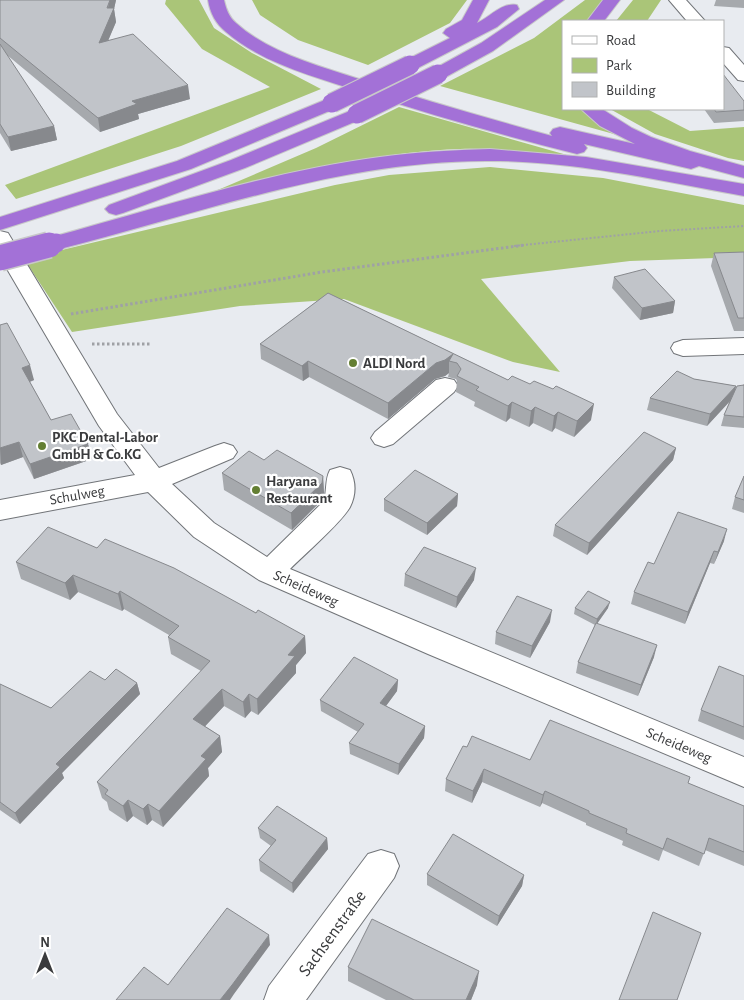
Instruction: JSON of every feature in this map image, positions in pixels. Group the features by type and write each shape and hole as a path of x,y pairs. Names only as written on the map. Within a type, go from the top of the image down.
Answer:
{"highway":[{"path":"216,0 217,11 242,36 266,50 337,78 473,120 744,190"},
{"path":"410,65 430,44 469,23 481,0"},
{"path":"0,224 184,165 252,138 332,103 410,65 490,23 524,0"},
{"path":"0,258 272,152 357,114 438,74 487,47 556,0"},
{"path":"596,20 612,0"},
{"path":"240,13 250,24 293,48 432,96 571,136 744,172"},
{"path":"591,110 603,120 633,138 744,172"},
{"path":"0,246 52,237 330,171 386,161 442,156 532,157 642,172 744,190"}],"street":[{"path":"677,0 695,20"},
{"path":"724,53 744,76"},
{"name":"Scheideweg","path":"0,238 108,420 153,481 204,530 269,572 438,645 744,772"},
{"path":"683,348 744,346"},
{"path":"384,438 445,386"},
{"name":"Schulweg","path":"0,510 153,481 224,452"},
{"path":"269,572 337,505 341,490 340,477"},
{"name":"Sachsenstraße","path":"283,1000 381,866"}],"path":[{"path":"48,318 275,279 530,244 679,229 744,226"},
{"path":"63,344 150,344"}],"green space":[{"path":"166,0 199,0 214,28 252,53 321,89 181,146 16,199 5,185 270,87 202,49 165,4"},
{"path":"252,0 467,0 450,23 368,65 298,40 260,15"},
{"path":"585,0 604,0 589,20 562,20 562,110 583,110 621,136 440,86 534,38"},
{"path":"633,0 661,0 648,20 617,20"},
{"path":"399,107 567,155 487,149 428,151 332,166 206,195 316,148"},
{"path":"612,110 649,110 690,131 744,127 744,161 728,158 655,134"},
{"path":"490,167 603,178 744,205 744,257 630,261 481,279 560,372 513,362 344,299 240,306 72,332 24,259 335,185 389,175"}],"building":[{"path":"0,0 110,0 107,8 114,8 99,43 133,34 188,85 132,101 137,104 98,118 0,38"},
{"path":"0,44 54,126 8,137 0,124"},
{"path":"724,75 744,101 744,110 716,112 715,110 724,110"},
{"path":"744,252 744,318 738,318 714,253"},
{"path":"645,269 675,301 642,308 614,277"},
{"path":"328,293 508,380 512,376 530,384 534,381 553,389 556,386 594,404 577,421 558,412 554,416 535,407 531,411 512,402 508,406 476,390 479,387 457,376 461,369 457,363 449,361 453,354 445,360 436,363 388,403 308,361 302,366 260,344"},
{"path":"7,323 30,365 22,368 51,420 71,414 88,444 30,464 19,442 0,448 0,325"},
{"path":"677,371 694,379 736,386 710,414 650,398"},
{"path":"744,385 744,417 724,415 737,386"},
{"path":"644,432 676,448 589,543 555,525"},
{"path":"277,450 323,476 322,483 291,513 222,473 249,451 264,460"},
{"path":"415,470 458,494 427,523 384,499"},
{"path":"744,476 744,500 735,497"},
{"path":"678,512 727,529 718,552 714,551 688,612 634,592 648,562 654,564"},
{"path":"48,527 97,548 105,539 174,568 256,613 258,610 305,636 288,655 295,656 257,699 249,694 243,702 222,689 193,719 220,736 201,756 206,759 159,811 148,804 143,809 128,800 123,806 105,794 108,790 97,782 210,661 168,637 179,626 120,591 118,594 73,575 65,583 16,562"},
{"path":"424,547 476,568 457,597 405,574"},
{"path":"588,591 610,602 597,619 575,608"},
{"path":"517,596 552,610 532,646 496,632"},
{"path":"596,623 657,645 641,685 578,662"},
{"path":"354,657 398,680 380,703 425,726 399,764 349,743 364,724 320,700"},
{"path":"719,666 744,676 744,727 701,710"},
{"path":"116,669 137,683 56,764 60,767 15,813 0,802 0,684 51,708 90,671 105,680"},
{"path":"550,720 690,777 688,783 744,806 744,852 709,838 704,854 667,838 663,849 626,833 627,829 545,791 543,795 484,769 473,791 446,779 463,746 467,747 472,736 530,760"},
{"path":"277,806 327,838 292,883 259,860 276,840 258,828"},
{"path":"453,834 524,875 499,916 427,874"},
{"path":"227,908 269,935 220,1000 116,1000 144,967 168,985"},
{"path":"653,912 701,933 677,1000 619,1000"},
{"path":"372,919 479,971 466,1000 414,1000 348,967"}],"place":[{"name":"ALDI Nord","path":"353,363"},
{"name":"PKC Dental-Labor GmbH & Co.KG","path":"42,446"},
{"name":"Haryana Restaurant","path":"256,490"}]}
